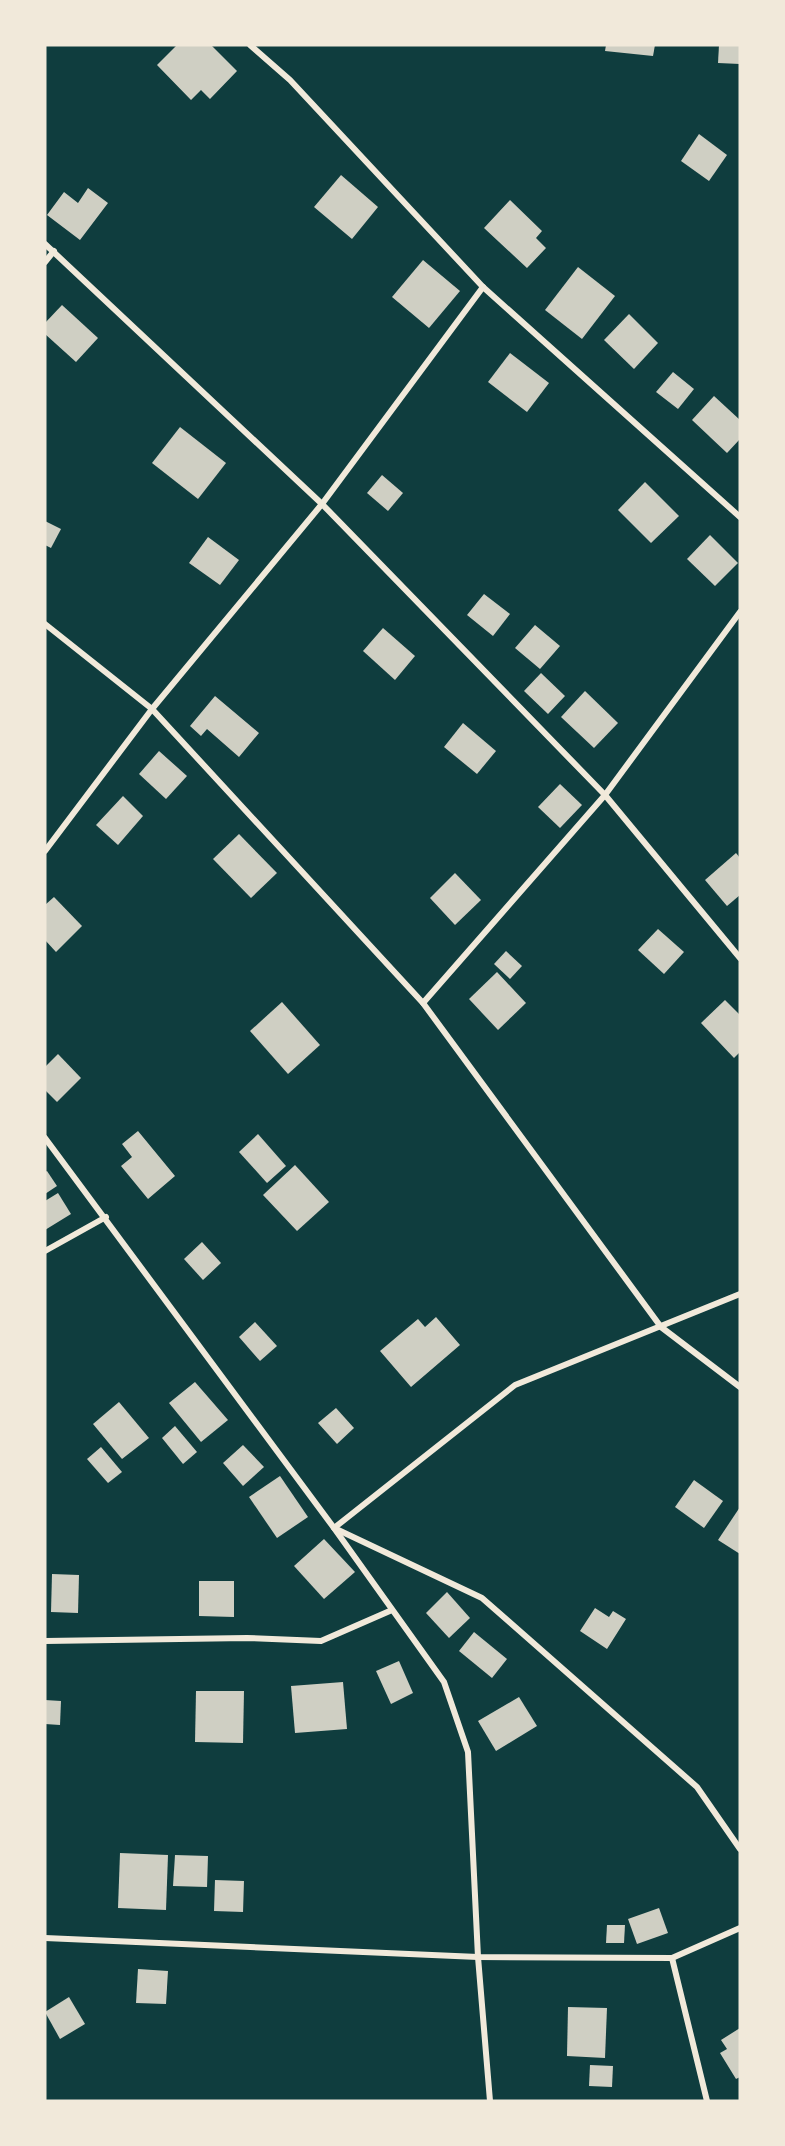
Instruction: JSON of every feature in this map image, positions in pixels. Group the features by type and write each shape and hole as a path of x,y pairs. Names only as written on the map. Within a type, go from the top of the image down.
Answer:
{"street":[{"path":"250,45 290,80 483,287 740,516"},
{"path":"45,244 322,504 605,795 740,958"},
{"path":"45,262 54,251"},
{"path":"45,851 152,709 322,504 483,287"},
{"path":"423,1003 605,795 740,612"},
{"path":"45,624 152,709 423,1003 661,1327 740,1387"},
{"path":"45,1138 106,1217 444,1682 468,1752 478,1958 490,2101"},
{"path":"45,1251 106,1217"},
{"path":"334,1528 515,1385 740,1294"},
{"path":"334,1528 482,1598 697,1787 740,1848"},
{"path":"45,1641 247,1638 321,1641 392,1610"},
{"path":"45,1938 478,1958 672,1958 740,1928"},
{"path":"672,1958 707,2101"}],"building":[{"path":"177,45 211,45 237,71 210,99 201,90 191,100 157,65"},
{"path":"606,45 655,45 653,56 605,51"},
{"path":"719,45 740,45 740,64 718,63"},
{"path":"699,134 727,155 709,181 681,161"},
{"path":"341,175 378,207 352,239 314,207"},
{"path":"88,188 108,203 80,240 47,215 64,192 78,203"},
{"path":"510,200 542,231 536,238 546,248 527,268 484,228"},
{"path":"423,260 460,291 429,328 392,297"},
{"path":"578,267 615,296 582,339 545,310"},
{"path":"62,305 98,338 76,362 45,334 45,323"},
{"path":"629,314 658,343 634,369 604,340"},
{"path":"510,353 549,383 527,412 488,382"},
{"path":"673,372 694,389 678,409 656,392"},
{"path":"714,396 740,420 740,439 727,453 692,420"},
{"path":"180,427 226,463 198,499 152,463"},
{"path":"382,475 403,493 388,511 367,493"},
{"path":"645,482 679,516 651,543 618,510"},
{"path":"45,521 61,529 51,548 45,545"},
{"path":"710,535 738,563 715,586 687,559"},
{"path":"208,537 239,560 220,585 189,563"},
{"path":"484,594 510,614 493,636 467,615"},
{"path":"535,625 560,646 540,669 515,648"},
{"path":"383,628 415,656 395,680 363,651"},
{"path":"541,673 565,696 548,714 524,691"},
{"path":"585,691 618,723 594,748 561,717"},
{"path":"215,696 259,733 239,757 207,729 201,736 190,726"},
{"path":"463,723 496,751 477,774 444,747"},
{"path":"159,751 187,776 166,799 139,774"},
{"path":"560,784 582,805 560,828 538,807"},
{"path":"123,796 143,816 118,845 96,825"},
{"path":"239,834 277,873 251,898 213,859"},
{"path":"736,853 740,858 740,895 727,906 705,880"},
{"path":"455,873 481,900 455,925 430,898"},
{"path":"54,897 82,926 56,952 45,940 45,905"},
{"path":"658,929 684,952 664,974 638,950"},
{"path":"506,951 522,966 510,979 494,964"},
{"path":"497,972 526,1003 498,1030 469,999"},
{"path":"725,1000 740,1015 740,1052 734,1058 701,1023"},
{"path":"282,1002 320,1045 288,1074 250,1031"},
{"path":"58,1054 81,1078 57,1102 45,1090 45,1067"},
{"path":"138,1131 175,1176 148,1199 121,1166 132,1157 122,1144"},
{"path":"258,1134 286,1166 267,1183 239,1152"},
{"path":"295,1165 329,1202 297,1231 263,1195"},
{"path":"47,1171 57,1186 45,1194 45,1172"},
{"path":"58,1193 71,1214 45,1230 45,1201"},
{"path":"202,1242 221,1263 203,1280 184,1259"},
{"path":"436,1317 460,1345 411,1387 380,1351 418,1319 425,1327"},
{"path":"255,1322 277,1346 260,1361 239,1337"},
{"path":"195,1382 228,1420 201,1442 169,1403"},
{"path":"119,1402 149,1438 122,1459 93,1424"},
{"path":"336,1408 354,1428 337,1444 318,1423"},
{"path":"175,1426 197,1452 183,1464 162,1438"},
{"path":"243,1445 264,1467 243,1486 223,1463"},
{"path":"101,1447 122,1472 108,1483 87,1459"},
{"path":"280,1476 308,1517 277,1538 249,1497"},
{"path":"694,1480 723,1501 704,1528 675,1507"},
{"path":"740,1507 740,1554 718,1540"},
{"path":"324,1539 355,1572 324,1599 294,1566"},
{"path":"52,1574 79,1575 78,1613 51,1612"},
{"path":"199,1581 234,1581 234,1617 199,1616"},
{"path":"447,1592 470,1618 449,1638 426,1613"},
{"path":"595,1608 609,1617 613,1611 626,1619 607,1649 580,1631"},
{"path":"474,1632 507,1659 492,1678 459,1651"},
{"path":"399,1661 413,1693 391,1704 376,1671"},
{"path":"343,1682 347,1729 295,1733 291,1686"},
{"path":"196,1691 244,1691 243,1743 195,1742"},
{"path":"519,1697 537,1726 496,1751 478,1721"},
{"path":"45,1700 61,1701 60,1725 45,1724"},
{"path":"120,1853 168,1855 166,1910 118,1908"},
{"path":"175,1855 208,1856 207,1887 173,1886"},
{"path":"215,1880 244,1881 243,1912 214,1911"},
{"path":"659,1908 668,1933 637,1944 628,1919"},
{"path":"607,1925 625,1925 624,1943 606,1943"},
{"path":"138,1969 168,1971 166,2004 136,2003"},
{"path":"69,1997 85,2024 60,2039 45,2012"},
{"path":"568,2007 607,2008 605,2058 567,2056"},
{"path":"740,2028 740,2077 736,2079 720,2053 727,2049 721,2040"},
{"path":"590,2065 613,2066 612,2087 589,2086"}]}
